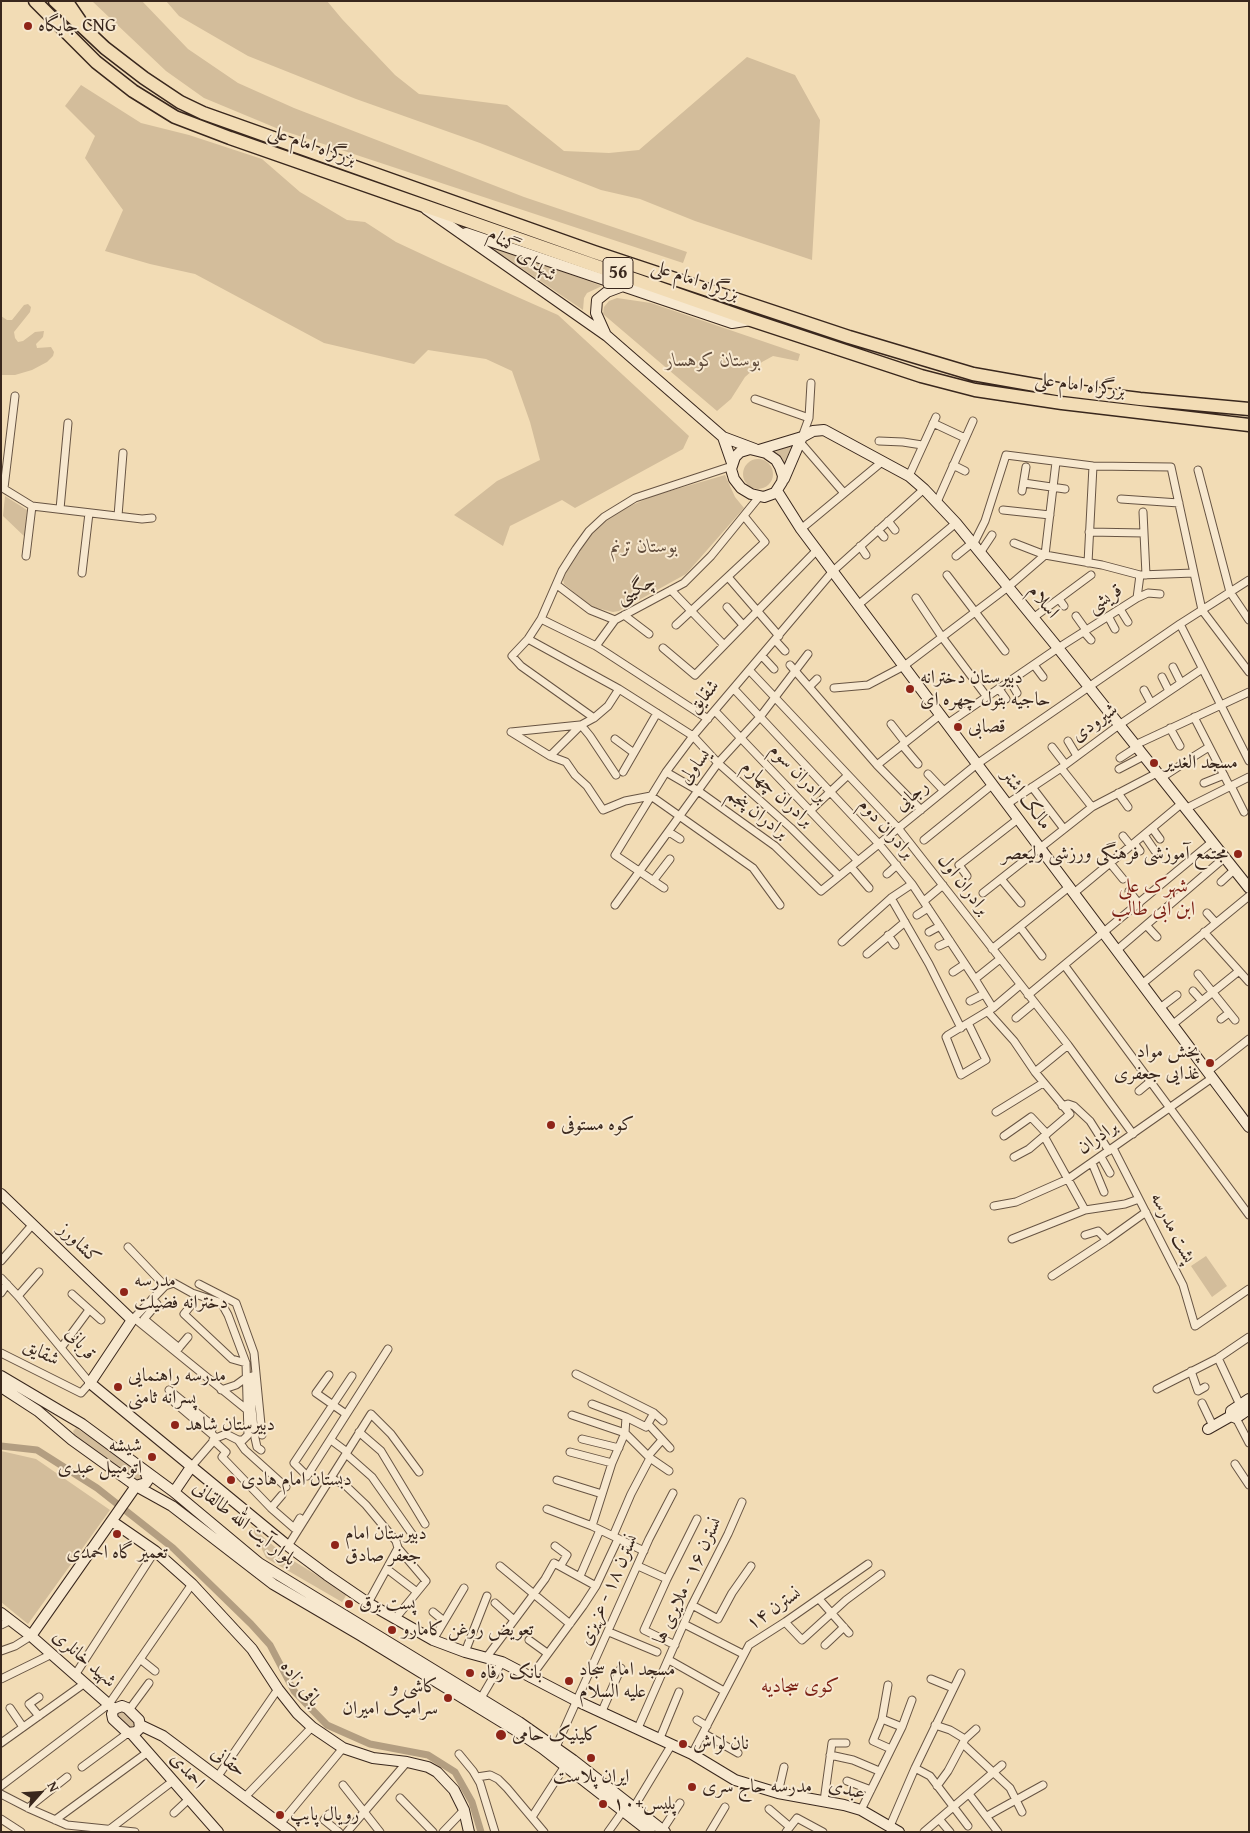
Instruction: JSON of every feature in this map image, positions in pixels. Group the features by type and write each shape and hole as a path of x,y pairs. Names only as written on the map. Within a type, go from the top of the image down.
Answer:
{"highway":[{"name":"بزرگراه امام علی","path":"35,1 96,62 133,91 175,116 222,135 751,320 921,376 975,390 1062,403 1249,425"},
{"name":"بزرگراه امام علی","path":"55,1 105,48 144,78 180,102 203,113 594,252 849,337 973,374 1058,389 1112,396 1249,409"}],"main road":[{"path":"67,1 84,28"}],"street":[{"name":"شهدای گمنام","path":"417,203 607,336 723,437 757,449"},
{"path":"455,230 732,324 751,320"},
{"name":"شهدای گمنام","path":"607,336 596,313 597,300 607,292 623,286"},
{"path":"780,487 782,471 778,463 770,455 757,449 745,450 740,452 732,464 732,474 739,485 748,493 759,497 769,496 780,487 809,418 811,383"},
{"path":"15,396 2,488 32,506 142,519 152,518"},
{"path":"755,399 809,418"},
{"path":"909,476 934,420 966,438"},
{"path":"937,502 973,421"},
{"path":"60,509 68,423"},
{"name":"اسلام","path":"757,449 801,440 813,431 824,430 909,476 924,489 956,523 1058,648 1249,888"},
{"name":"شهدای گمنام","path":"723,437 732,464"},
{"path":"801,440 844,493"},
{"path":"880,441 922,445"},
{"path":"118,516 123,453"},
{"path":"975,547 1006,455 1093,466 1171,468 1202,610 1249,672"},
{"path":"802,529 883,461"},
{"path":"834,688 868,684 904,666 1008,587 1045,555 1056,462"},
{"path":"594,718 521,666 512,656 528,639 541,619 562,572 576,548 589,531 604,517 619,506 649,493 732,464"},
{"path":"953,466 965,471"},
{"path":"1088,563 1093,466"},
{"path":"1026,467 1023,487 1065,489"},
{"path":"1198,470 1230,592 1249,620"},
{"name":"مالک اشتر","path":"780,487 802,529 1249,1127"},
{"name":"شقایق","path":"640,873 615,855 666,772 693,736 833,571 924,489"},
{"name":"چگینی","path":"557,585 590,610 615,620 684,583 693,575 759,497"},
{"path":"1121,499 1179,503"},
{"path":"26,556 32,506"},
{"path":"1003,510 1050,515"},
{"name":"قریشی","path":"947,724 1058,648 1138,598 1143,575 1143,512"},
{"path":"82,573 89,513"},
{"path":"676,625 765,542 744,516"},
{"path":"888,521 895,530"},
{"path":"858,605 956,523"},
{"path":"878,530 884,537"},
{"path":"1089,532 1144,533"},
{"path":"956,556 975,547 992,535"},
{"path":"1014,544 1045,555 1143,575 1194,573"},
{"path":"860,546 866,554"},
{"path":"663,648 695,674 818,550"},
{"path":"947,575 1005,651"},
{"path":"1033,618 1091,575"},
{"path":"728,577 757,611 785,650"},
{"name":"رجایی","path":"821,891 977,764 1180,624 1249,580"},
{"path":"672,590 724,645"},
{"path":"1138,598 1148,592 1160,594"},
{"path":"916,598 942,637 987,697"},
{"path":"1058,599 1064,606"},
{"path":"727,607 743,625"},
{"path":"1120,609 1128,622"},
{"path":"624,614 649,634"},
{"path":"1076,616 1090,640"},
{"path":"1108,616 1115,629"},
{"path":"541,619 596,646 708,719"},
{"path":"596,646 615,620"},
{"path":"1180,624 1249,760"},
{"name":"برادران چهارم","path":"528,639 619,689 693,736 718,763 791,828 839,876"},
{"name":"یساولی","path":"615,905 640,873 697,790 740,737 760,717 793,668 808,654"},
{"path":"762,656 774,669"},
{"path":"1034,665 1043,677"},
{"path":"1173,667 1181,683"},
{"path":"793,668 877,765 920,810"},
{"name":"شیرودی","path":"1007,804 1202,669"},
{"name":"برادران اول","path":"750,670 847,776 898,828 1068,1045 1133,1134"},
{"path":"1162,677 1169,691"},
{"path":"810,686 817,679"},
{"path":"1010,681 1017,693"},
{"path":"550,756 581,725 594,718 608,706 619,689"},
{"name":"برادران دوم","path":"734,689 879,844 924,901 975,979 984,994 990,1010 1043,1083 1070,1114 1046,1135"},
{"path":"999,689 1006,700"},
{"path":"1144,690 1151,703"},
{"path":"1120,758 1136,746 1170,728 1249,692"},
{"name":"برادران سوم","path":"715,711 858,861"},
{"path":"581,725 620,774 657,713"},
{"path":"877,765 940,715"},
{"path":"1194,717 1244,812"},
{"path":"891,724 918,764"},
{"path":"581,725 511,732 550,756 566,762 587,786 603,810 625,801 650,796 753,868 780,905"},
{"path":"1170,728 1180,746"},
{"path":"615,738 634,753"},
{"path":"1068,742 1077,756"},
{"path":"1241,746 1249,742"},
{"path":"1052,747 1092,807"},
{"path":"1193,756 1209,747"},
{"path":"1119,769 1144,756"},
{"path":"983,893 1092,807 1180,765"},
{"name":"برادران پنجم","path":"666,772 697,790 775,846 821,891"},
{"path":"928,774 944,790"},
{"path":"1204,783 1224,775"},
{"path":"811,810 847,776"},
{"path":"992,949 1110,863 1152,828 1183,807 1249,777"},
{"path":"924,840 992,784"},
{"path":"1032,787 1064,829"},
{"path":"1118,793 1128,807"},
{"path":"967,876 959,865 1018,819"},
{"path":"1152,828 1160,839"},
{"path":"669,832 680,840"},
{"path":"1144,835 1155,851"},
{"path":"1124,836 1140,851"},
{"path":"1028,996 1212,842"},
{"path":"1117,950 1224,858"},
{"path":"653,881 670,859"},
{"path":"1110,863 1123,879"},
{"path":"887,874 897,865"},
{"path":"851,867 869,888"},
{"path":"1221,882 1234,870"},
{"path":"640,873 664,888"},
{"path":"1001,879 1020,902"},
{"path":"842,942 891,898 912,884"},
{"path":"924,901 943,885"},
{"path":"1129,891 1140,904"},
{"path":"1142,984 1249,896"},
{"path":"891,898 929,964 961,1028"},
{"path":"917,915 928,908"},
{"path":"1207,913 1216,923"},
{"path":"867,954 905,922"},
{"path":"1146,925 1157,937"},
{"path":"929,932 940,926"},
{"path":"1020,927 1042,956"},
{"path":"1204,932 1249,982"},
{"path":"888,935 896,944"},
{"path":"939,946 950,941"},
{"path":"975,979 1000,959"},
{"path":"953,972 965,964"},
{"path":"1065,966 1249,1215"},
{"path":"1172,1024 1239,971"},
{"path":"1198,974 1235,1020"},
{"path":"968,1023 986,1060 961,1074 946,1036 961,1028 968,1023 990,1010 1020,985"},
{"path":"1193,991 1202,1001"},
{"path":"970,1002 984,994"},
{"path":"1160,1008 1177,995"},
{"path":"1016,1018 1034,1003"},
{"path":"1221,1019 1230,1013"},
{"name":"برادران","path":"994,1206 1016,1202 1068,1179 1170,1107 1247,1043"},
{"path":"1035,1072 1068,1045"},
{"path":"1139,1091 1151,1081"},
{"path":"996,1112 1043,1083"},
{"name":"برادران دوم","path":"1062,1106 1068,1104 1074,1106 1090,1121 1111,1150"},
{"path":"1004,1136 1031,1117 1046,1135 1085,1210"},
{"path":"1014,1158 1046,1135"},
{"name":"پشت مدرسه","path":"1111,1150 1146,1212 1183,1285 1195,1326 1249,1289"},
{"path":"1101,1157 1110,1173"},
{"path":"1092,1163 1104,1192"},
{"name":"کشاورز","path":"2,1196 133,1319"},
{"path":"1012,1239 1085,1210 1124,1204 1139,1199"},
{"path":"1052,1276 1146,1212"},
{"path":"1,1261 33,1224"},
{"path":"1085,1234 1098,1231 1107,1240"},
{"path":"128,1247 165,1286 174,1283 178,1284 192,1293 206,1297 223,1306 252,1376 262,1435"},
{"path":"18,1296 39,1272"},
{"path":"1,1293 4,1281"},
{"name":"قربانی","path":"4,1281 90,1383 133,1319 165,1286"},
{"path":"199,1284 236,1303 254,1353 252,1409 257,1447 262,1450"},
{"path":"72,1294 101,1320"},
{"path":"223,1306 228,1298"},
{"path":"152,1300 157,1304 144,1319 221,1390 246,1409"},
{"path":"193,1303 184,1314 232,1359 246,1363"},
{"path":"60,1348 89,1310"},
{"path":"133,1319 177,1350"},
{"path":"177,1350 188,1336"},
{"path":"1157,1389 1218,1358 1249,1337"},
{"path":"352,1376 294,1464 307,1476 388,1349"},
{"name":"شقایق","path":"1,1353 81,1393 90,1383"},
{"path":"1218,1358 1246,1404 1231,1411 1249,1443"},
{"path":"1191,1371 1198,1391 1205,1387"},
{"path":"576,1374 654,1413 663,1421"},
{"path":"329,1375 316,1393 346,1414"},
{"name":"بلوار آیت الله طالقانی","path":"1,1376 82,1424 174,1492 263,1566 480,1698 556,1748 664,1831"},
{"path":"221,1390 236,1385 252,1376"},
{"path":"238,1440 243,1440 248,1435 246,1409 252,1376"},
{"name":"عبدی","path":"90,1383 288,1546 368,1603 395,1619 433,1640 465,1652 502,1662 577,1701 692,1754 735,1780 803,1799 824,1801 861,1810 899,1832"},
{"name":"بلوار آیت الله طالقانی","path":"1,1387 38,1411 72,1440 136,1486 172,1506 273,1584 482,1709 542,1748 650,1832"},
{"path":"169,1390 213,1426 213,1437 174,1492"},
{"path":"174,1402 213,1437 226,1452 222,1458 271,1508 294,1528 310,1502 318,1499"},
{"path":"1202,1403 1210,1428 1234,1417"},
{"path":"592,1404 646,1427 654,1413"},
{"path":"288,1546 371,1414 391,1434 419,1472"},
{"path":"572,1415 625,1433 649,1457 669,1472"},
{"path":"592,1526 612,1463 625,1433 626,1417"},
{"path":"625,1433 636,1422"},
{"path":"72,1440 69,1434 71,1426 82,1424"},
{"path":"648,1424 670,1448"},
{"path":"359,1432 381,1451 425,1524"},
{"path":"213,1437 226,1434 238,1440 245,1450 286,1487"},
{"path":"582,1439 619,1448"},
{"path":"331,1440 372,1478 412,1534"},
{"path":"530,1678 596,1586 616,1537 630,1494 649,1457 662,1440"},
{"path":"570,1452 612,1463"},
{"path":"1235,1464 1249,1485"},
{"path":"1,1651 15,1646 31,1636 136,1486 146,1483 148,1480 145,1471"},
{"path":"331,1478 346,1486 366,1505 396,1541 398,1548 426,1582 395,1619"},
{"path":"557,1480 602,1494"},
{"name":"نسترن ۱۸ - عزیزی","path":"556,1748 644,1551 673,1493"},
{"path":"271,1508 282,1495"},
{"name":"نسترن ۱۶ - ملایری ها","path":"638,1728 692,1605 742,1502"},
{"path":"546,1508 592,1526 644,1551"},
{"path":"675,1646 644,1630 697,1519"},
{"name":"باقی زاده","path":"114,1520 155,1551 192,1584 252,1649 278,1689 297,1713 312,1727 343,1748 373,1758 407,1762 428,1767 437,1772 454,1790 464,1810 469,1832"},
{"path":"580,1576 600,1530"},
{"path":"486,1658 533,1593 567,1555 555,1546"},
{"path":"368,1603 398,1548"},
{"path":"76,1675 155,1551"},
{"path":"558,1564 596,1586"},
{"name":"نسترن ۱۴","path":"692,1754 749,1645 868,1564"},
{"path":"500,1566 570,1624"},
{"path":"638,1566 667,1579"},
{"path":"692,1605 718,1619 732,1593 751,1566"},
{"path":"387,1568 417,1592"},
{"path":"785,1622 802,1640 881,1574"},
{"path":"1,1786 112,1706 140,1659 192,1584"},
{"path":"433,1640 464,1588"},
{"path":"465,1652 487,1596"},
{"path":"819,1599 846,1630 824,1645"},
{"path":"495,1603 514,1620"},
{"path":"433,1612 444,1621"},
{"path":"1,1613 6,1622 31,1636"},
{"path":"684,1624 743,1654"},
{"path":"608,1632 657,1652"},
{"name":"شهید خانلری","path":"31,1636 112,1706"},
{"path":"529,1640 547,1653"},
{"path":"1,1679 52,1654"},
{"path":"140,1659 155,1671"},
{"path":"668,1660 724,1691"},
{"path":"480,1698 502,1662"},
{"path":"602,1711 621,1668"},
{"path":"890,1826 915,1768 961,1673"},
{"path":"930,1678 953,1688"},
{"path":"1,1743 85,1683"},
{"path":"129,1710 149,1683"},
{"path":"888,1685 882,1719 873,1741 891,1749"},
{"path":"218,1776 278,1689"},
{"path":"660,1738 679,1692"},
{"path":"38,1716 29,1704 39,1697"},
{"path":"861,1810 902,1726 912,1700"},
{"path":"82,1767 129,1733 136,1732 140,1725 139,1720 129,1710 122,1706 112,1706"},
{"name":"احمدی","path":"112,1706 113,1719 148,1752 218,1832"},
{"path":"10,1708 23,1727"},
{"path":"882,1719 902,1726"},
{"path":"697,1720 707,1726"},
{"name":"حقانی","path":"140,1725 163,1736 291,1832"},
{"path":"936,1725 950,1730 964,1741 1010,1788 1022,1812"},
{"path":"245,1797 312,1727"},
{"path":"937,1786 948,1771 964,1741 976,1729"},
{"path":"703,1733 738,1753"},
{"path":"824,1801 832,1743 846,1743"},
{"path":"634,1807 672,1744"},
{"path":"280,1824 343,1748"},
{"path":"55,1820 148,1752"},
{"path":"459,1754 477,1777 496,1832"},
{"path":"830,1756 853,1760 880,1772"},
{"path":"348,1832 407,1762"},
{"path":"924,1832 1002,1765"},
{"path":"532,1818 565,1766"},
{"path":"778,1793 784,1767"},
{"path":"915,1768 930,1776 968,1826"},
{"path":"477,1777 490,1775 498,1779 508,1788 544,1832"},
{"path":"28,1808 67,1777"},
{"path":"110,1829 173,1781"},
{"path":"847,1781 871,1790"},
{"path":"344,1785 380,1832"},
{"path":"987,1816 1043,1785"},
{"path":"1,1794 67,1825 88,1830 110,1829 134,1832"},
{"path":"969,1794 998,1832"},
{"path":"400,1798 433,1832"},
{"path":"174,1813 189,1799"},
{"path":"664,1831 680,1803"},
{"path":"710,1832 725,1807"},
{"path":"769,1809 789,1830 797,1818 823,1832"},
{"path":"443,1832 464,1810"},
{"path":"608,1832 623,1811"},
{"path":"328,1814 324,1820 339,1832"},
{"path":"1,1819 10,1829 21,1832"},
{"path":"939,1819 950,1832"}],"green space":[{"path":"92,1 142,1 188,49 238,83 294,108 524,197 687,252 683,263 281,130 204,98 166,71"},
{"path":"166,1 327,1 395,75 419,94 507,105 564,151 609,153 639,150 747,57 795,75 820,120 812,260 695,221 640,199 601,190 480,143 356,99 248,56 179,16"},
{"path":"81,85 141,123 189,135 262,159 300,192 347,220 365,222 396,242 558,315 689,436 683,449 575,508 562,500 510,526 503,546 454,515 497,481 540,460 530,422 512,371 486,359 428,350 414,364 324,343 195,274 105,251 123,210 85,158 95,136 65,106"},
{"path":"486,244 602,286 587,293 584,298 583,310"},
{"name":"بوستان کوهسار","path":"617,298 651,303 800,354 798,361 773,356 762,362 745,377 731,399 717,411 603,314 604,307 609,301"},
{"path":"28,304 31,307 30,312 14,332 15,338 18,342 23,341 35,332 44,331 43,337 36,344 37,348 51,347 54,352 53,356 47,362 32,370 15,375 1,375 1,316 7,320 12,320 24,305"},
{"path":"796,443 786,467 775,452"},
{"path":"758,459 764,460 772,468 772,480 764,488 758,489 752,488 744,480 743,474 744,468 752,460"},
{"name":"بوستان ترنم","path":"725,475 735,497 744,508 686,574 619,611 613,612 592,607 564,584 563,579 575,554 596,528 614,513 653,496"},
{"path":"5,496 27,510 25,537 3,516"},
{"path":"1206,1256 1227,1286 1212,1297 1191,1266"},
{"path":"76,1428 110,1450 142,1475 144,1480 138,1482 76,1438 73,1431"},
{"path":"1,1451 36,1459 110,1510 28,1624 1,1602"},
{"path":"251,1526 284,1555 347,1594 342,1602 266,1558"},
{"path":"122,1711 134,1722 136,1725 134,1728 129,1728 117,1716 117,1713"}],"waterway":[{"path":"1,1446 37,1450 97,1488 173,1548 270,1645 294,1691 327,1725 370,1744 428,1755 455,1772 472,1802 481,1832"}],"place":[{"name":"جایگاه CNG","path":"28,26"},
{"name":"دبیرستان دخترانه حاجیه بتول چهره ای","path":"910,689"},
{"name":"قصابی","path":"958,727"},
{"name":"مسجد الغدیر","path":"1154,763"},
{"name":"مجتمع آموزشی فرهنگی ورزشی ولیعصر","path":"1238,854"},
{"name":"پخش مواد غذایی جعفری","path":"1210,1063"},
{"name":"کوه مستوفی","path":"551,1125"},
{"name":"مدرسه دخترانه فضیلت","path":"124,1292"},
{"name":"مدرسه راهنمایی پسرانه ثامنی","path":"118,1387"},
{"name":"دبیرستان شاهد","path":"175,1425"},
{"name":"شیشه اتومبیل عبدی","path":"152,1457"},
{"name":"دبستان امام هادی","path":"231,1480"},
{"name":"تعمیر گاه احمدی","path":"117,1534"},
{"name":"دبیرستان امام جعفر صادق","path":"335,1545"},
{"name":"پست برق","path":"349,1604"},
{"name":"تعویض روغن کامارو","path":"392,1630"},
{"name":"بانک رفاه","path":"470,1673"},
{"name":"مسجد امام سجاد علیه السلام","path":"569,1681"},
{"name":"کاشی و سرامیک امیران","path":"448,1698"},
{"name":"کلینیک حامی","path":"501,1735"},
{"name":"نان لواش","path":"683,1744"},
{"name":"ایران پلاست","path":"591,1758"},
{"name":"مدرسه حاج سری","path":"692,1787"},
{"name":"پلیس+۱۰","path":"603,1804"},
{"name":"رویال پایپ","path":"280,1815"}],"district":[{"name":"شهرک علی ابن ابی طالب","path":"1153,898"},
{"name":"کوی سجادیه","path":"800,1687"}]}
